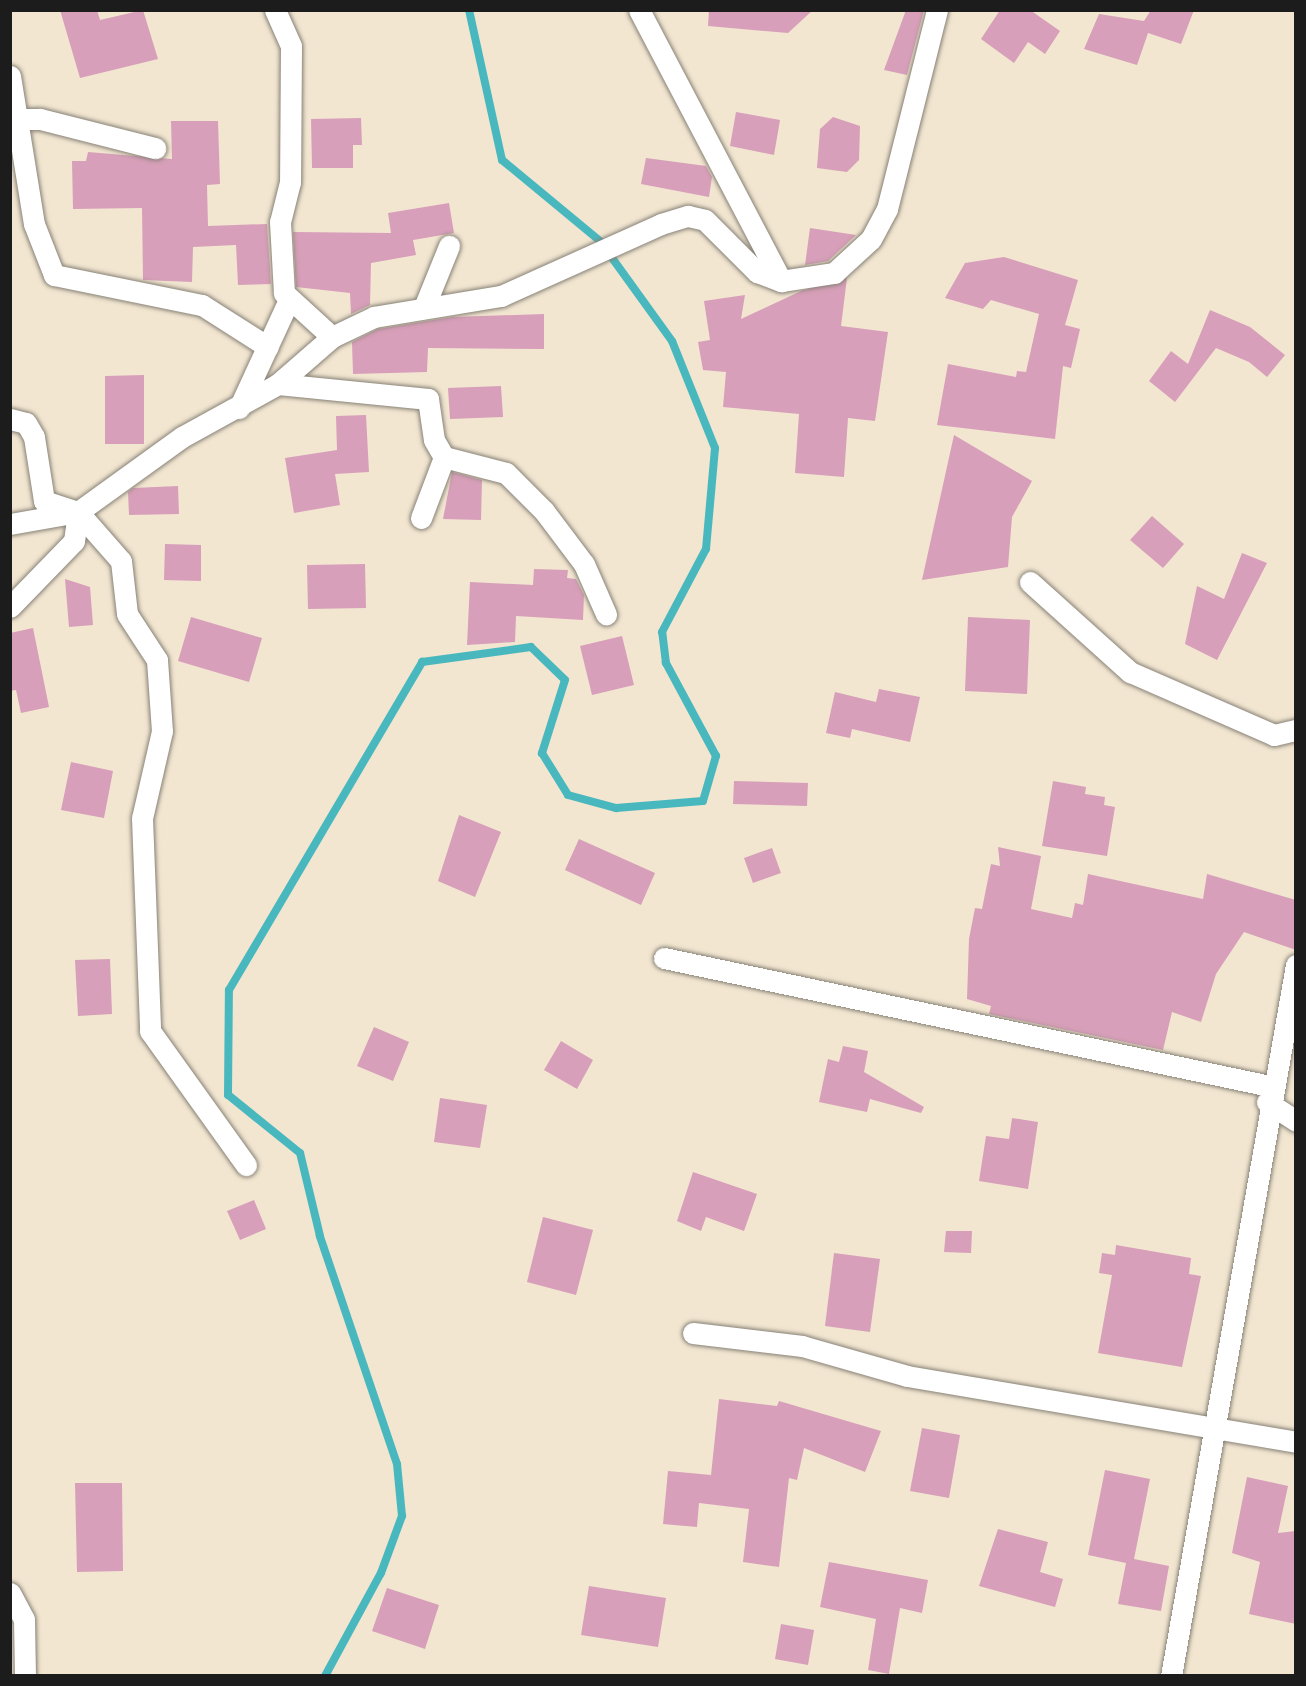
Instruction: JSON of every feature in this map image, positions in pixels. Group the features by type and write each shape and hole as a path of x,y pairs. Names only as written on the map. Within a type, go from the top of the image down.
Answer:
{"street":[{"path":"239,408 288,302 280,222 290,182 291,46 274,10"},
{"path":"639,10 781,282"},
{"path":"10,524 78,512 182,437 239,408 278,384 332,337 374,317 425,305 452,307 501,296 625,240 688,216 705,220 757,272 781,282 834,273 871,239 896,180 937,10"},
{"path":"10,76 15,128 34,224 54,275 202,304 268,347"},
{"path":"15,128 86,127 155,148"},
{"path":"425,305 449,246"},
{"path":"288,302 332,337"},
{"path":"278,384 428,399 434,440 444,457 506,473 578,555 606,614"},
{"path":"10,419 26,423 34,437 44,501 78,512 121,561 127,614 157,660 162,731 142,819 150,1031 246,1165"},
{"path":"421,518 444,457"},
{"path":"10,607 74,541 78,512"},
{"path":"1030,582 1130,672 1274,735 1296,729"},
{"path":"664,958 1269,1094 1296,1121"},
{"path":"1171,1676 1269,1094 1296,965"},
{"path":"693,1333 802,1346 907,1376 1296,1442"},
{"path":"10,1593 24,1618 25,1676"}],"building":[{"path":"60,10 97,10 100,20 143,10 158,59 80,78"},
{"path":"709,10 813,10 788,33 708,26"},
{"path":"906,10 924,10 907,75 884,70"},
{"path":"1000,10 1030,10 1060,31 1045,54 1028,42 1014,63 981,39"},
{"path":"1151,10 1194,10 1181,44 1148,33 1137,65 1084,49 1099,14 1144,21"},
{"path":"736,112 780,120 774,155 730,146"},
{"path":"833,117 860,126 859,160 847,172 817,168 820,129"},
{"path":"361,118 362,145 353,145 353,168 312,168 311,119"},
{"path":"171,121 218,121 220,184 207,185 208,226 267,224 271,284 238,285 236,245 193,247 192,282 143,280 142,208 73,209 72,161 86,161 88,152 172,159"},
{"path":"646,158 706,166 712,177 709,197 641,184"},
{"path":"449,203 454,233 413,240 416,255 371,263 370,305 351,314 350,293 296,287 293,232 391,233 388,213"},
{"path":"810,228 856,235 828,261 805,265"},
{"path":"1004,257 1078,280 1065,325 1080,329 1071,368 1063,366 1055,439 937,425 948,364 1016,377 1017,371 1026,372 1039,314 991,300 983,309 945,298 965,263"},
{"path":"847,278 841,326 888,332 875,421 848,418 844,477 795,473 799,414 723,407 726,372 703,370 698,342 710,340 704,301 745,295 741,319 801,291"},
{"path":"1210,310 1250,327 1285,355 1267,377 1249,362 1216,348 1175,402 1149,381 1171,351 1188,364"},
{"path":"544,314 544,349 428,348 427,372 353,374 352,342 378,329 452,317"},
{"path":"144,375 144,444 105,444 105,376"},
{"path":"501,386 503,417 450,419 448,388"},
{"path":"366,415 369,472 335,474 340,505 294,513 285,458 337,450 336,416"},
{"path":"954,435 1032,481 1012,517 1008,567 922,580"},
{"path":"452,472 482,480 481,520 443,519"},
{"path":"178,486 179,514 129,515 128,492 133,488"},
{"path":"1152,516 1184,544 1163,568 1130,540"},
{"path":"165,544 201,545 201,581 164,580"},
{"path":"1242,553 1267,563 1217,660 1185,644 1197,586 1224,599"},
{"path":"365,564 366,608 308,609 307,565"},
{"path":"534,569 568,570 567,578 576,579 584,595 583,620 516,616 515,642 467,645 470,582 533,585"},
{"path":"65,579 90,587 93,625 69,627"},
{"path":"191,617 262,638 249,682 178,661"},
{"path":"968,617 1030,620 1027,694 965,691"},
{"path":"33,628 49,707 21,713 16,690 10,691 10,633"},
{"path":"622,636 634,685 592,695 580,646"},
{"path":"879,689 920,697 910,742 852,729 850,738 826,733 835,692 876,702"},
{"path":"71,762 113,771 104,818 61,810"},
{"path":"734,781 808,783 807,806 733,804"},
{"path":"1053,781 1086,787 1085,794 1105,797 1104,805 1115,807 1107,856 1042,846"},
{"path":"459,815 501,832 475,897 438,881"},
{"path":"579,839 655,873 641,905 565,870"},
{"path":"998,847 1041,856 1031,909 1072,918 1075,903 1083,905 1088,874 1203,899 1207,874 1296,900 1296,950 1244,932 1216,974 1201,1022 1172,1012 1163,1050 989,1014 991,1006 967,999 969,939 975,908 982,909 991,864 1000,866"},
{"path":"772,848 781,873 753,883 744,858"},
{"path":"110,959 112,1014 78,1016 75,960"},
{"path":"374,1027 409,1042 393,1081 357,1066"},
{"path":"561,1041 593,1060 577,1089 544,1070"},
{"path":"843,1046 868,1051 864,1072 924,1107 921,1113 870,1099 867,1112 819,1102 828,1059 839,1062"},
{"path":"440,1098 487,1105 480,1148 434,1142"},
{"path":"1012,1118 1038,1122 1028,1189 979,1181 986,1136 1009,1139"},
{"path":"693,1172 757,1194 744,1231 706,1217 701,1231 677,1221"},
{"path":"254,1200 266,1229 240,1240 227,1211"},
{"path":"543,1217 593,1230 576,1295 527,1282"},
{"path":"946,1231 972,1231 971,1253 944,1252"},
{"path":"1116,1245 1191,1258 1189,1274 1201,1276 1182,1367 1098,1353 1112,1275 1099,1273 1102,1253 1115,1255"},
{"path":"834,1253 880,1259 870,1332 825,1326"},
{"path":"719,1399 777,1406 779,1401 881,1431 865,1472 804,1448 797,1480 789,1478 779,1567 743,1562 749,1509 699,1503 697,1527 663,1524 668,1471 711,1475"},
{"path":"922,1428 960,1435 949,1498 910,1491"},
{"path":"1105,1470 1150,1479 1134,1559 1169,1566 1161,1611 1118,1604 1126,1563 1088,1555"},
{"path":"1247,1477 1288,1486 1278,1533 1296,1531 1296,1624 1249,1614 1260,1562 1232,1553"},
{"path":"75,1483 122,1483 123,1571 77,1572"},
{"path":"998,1529 1048,1542 1040,1572 1063,1579 1055,1607 979,1586"},
{"path":"829,1562 928,1580 922,1613 900,1608 889,1674 868,1670 876,1619 820,1607"},
{"path":"589,1586 666,1598 658,1647 581,1635"},
{"path":"387,1588 439,1605 425,1649 372,1631"},
{"path":"781,1624 814,1630 808,1665 775,1659"}],"waterway":[{"path":"325,1676 381,1573 402,1516 397,1464 320,1236 300,1153 228,1095 229,990 422,662 531,647 565,680 542,753 568,795 616,808 703,801 716,756 666,663 662,632 706,549 715,448 672,341 600,241 502,160 469,10"}]}
